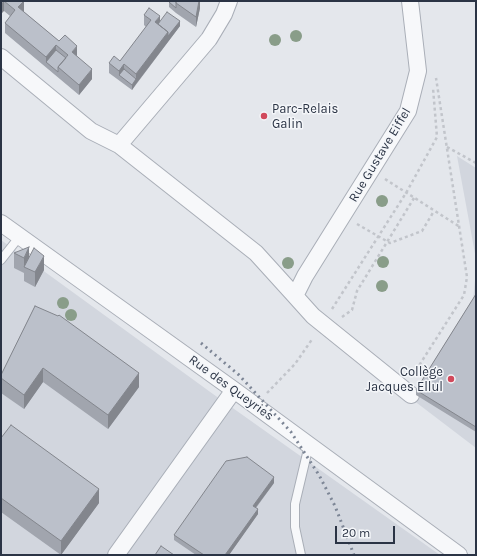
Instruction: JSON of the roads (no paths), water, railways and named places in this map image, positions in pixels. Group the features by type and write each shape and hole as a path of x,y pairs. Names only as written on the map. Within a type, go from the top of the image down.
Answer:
{"street":[{"path":"119,145 209,39 224,14 229,1"},
{"name":"Rue Gustave Eiffel","path":"295,296 305,276 408,111 415,89 417,63 410,1"},
{"path":"1,57 91,131 119,145 256,253 313,316 408,392"},
{"name":"Rue des Queyries","path":"1,223 234,390 459,555"},
{"path":"116,555 234,390"}],"lane":[{"path":"1,260 20,236"},
{"path":"301,555 294,527 295,504 309,445"}],"railway":[{"path":"201,343 239,375 291,432 319,475 335,506 354,555"}],"place":[{"name":"Parc-Relais Galin","path":"264,116"},
{"name":"Collège Jacques Ellul","path":"451,379"}]}
